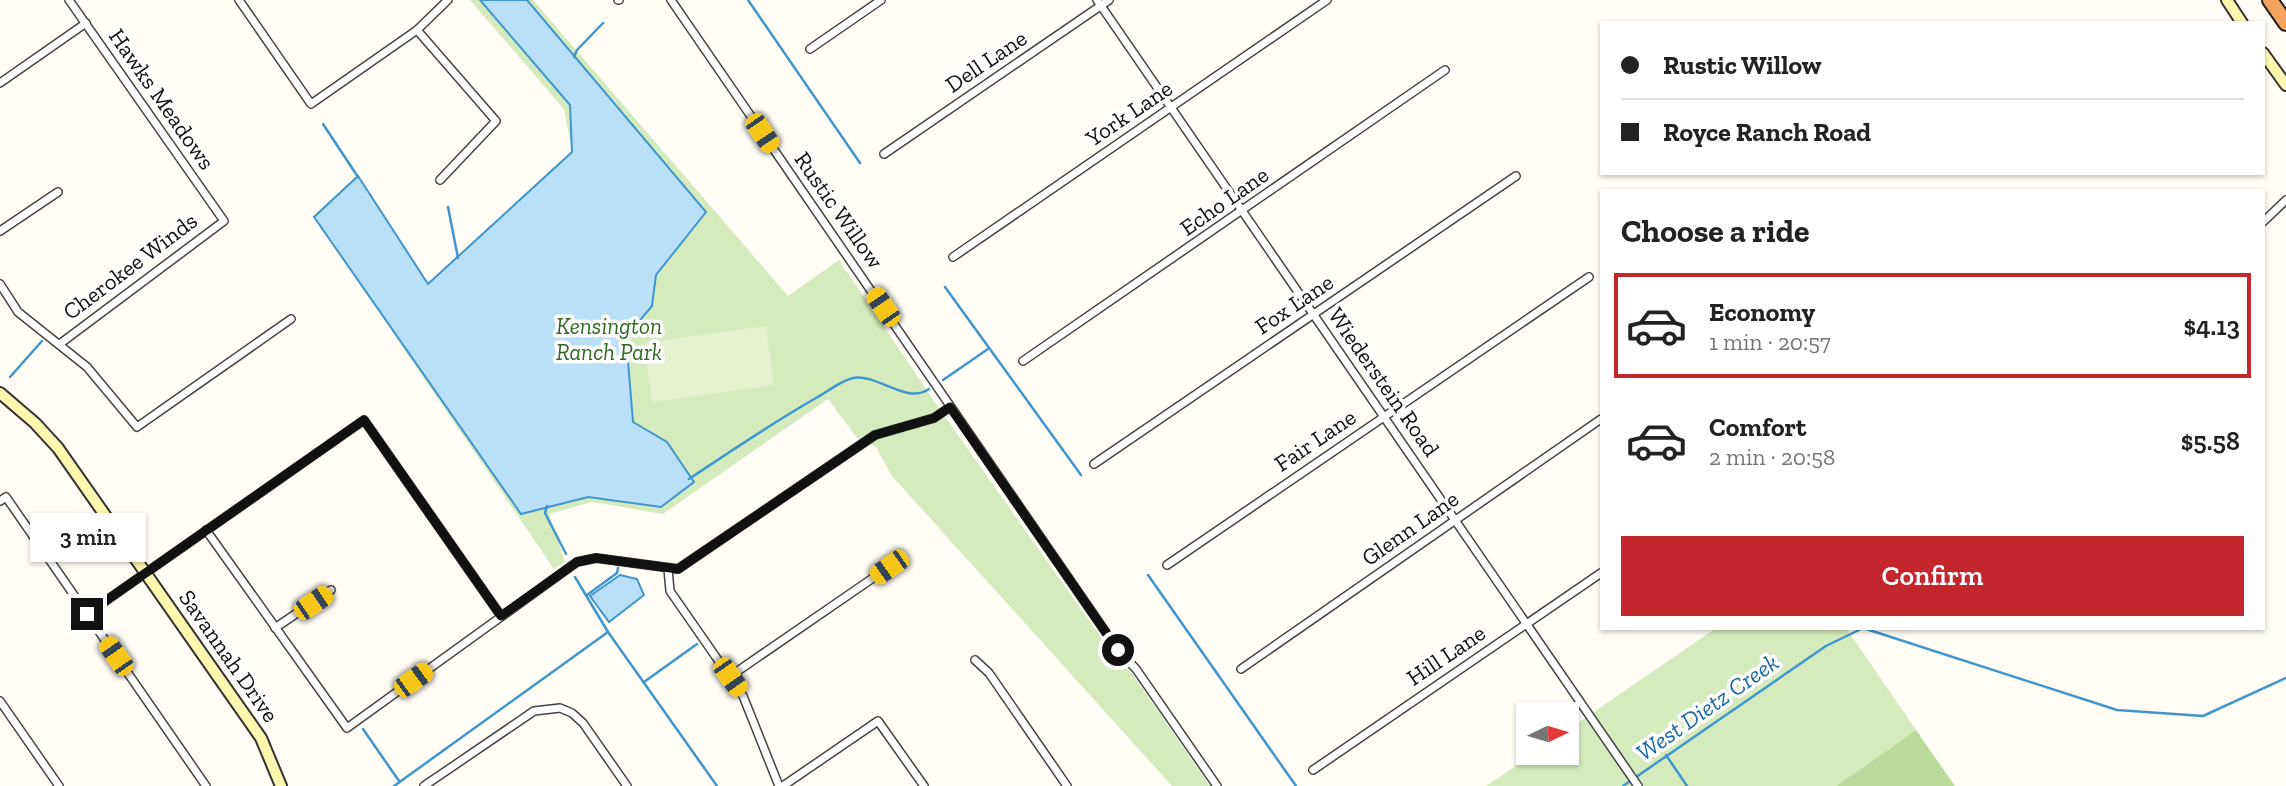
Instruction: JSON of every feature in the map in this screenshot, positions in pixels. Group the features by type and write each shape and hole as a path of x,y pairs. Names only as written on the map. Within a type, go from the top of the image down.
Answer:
{"highway":[{"path":"2270,0 2286,23"}],"street":[{"name":"Hawks Meadows","path":"69,0 223,221"},
{"path":"239,0 311,104 418,30 448,0"},
{"name":"Rustic Willow","path":"671,0 950,407 1217,786"},
{"path":"810,49 881,0"},
{"name":"Dell Lane","path":"884,154 1099,3 1109,0"},
{"name":"York Lane","path":"953,257 1327,0"},
{"path":"2227,0 2241,21"},
{"name":"Wiederstein Road","path":"1099,3 1638,786"},
{"path":"0,83 86,23"},
{"path":"418,30 496,121 440,180"},
{"path":"2265,56 2286,85"},
{"name":"Echo Lane","path":"1023,361 1445,70"},
{"name":"Fox Lane","path":"1094,464 1516,176"},
{"path":"0,231 58,192"},
{"path":"2265,220 2286,200"},
{"name":"Cherokee Winds","path":"61,343 223,221"},
{"name":"Fair Lane","path":"1167,565 1589,277"},
{"path":"0,284 19,312 61,343 87,367 137,427 291,320"},
{"name":"Savannah Drive","path":"0,393 35,423 58,448 261,738 281,786"},
{"path":"206,530 346,728 577,562 596,558 678,569 875,435 934,418 950,407"},
{"path":"87,614 364,420 501,616"},
{"name":"Glenn Lane","path":"1241,669 1600,420"},
{"path":"3,499 87,614 206,786"},
{"path":"730,677 889,567"},
{"path":"668,569 670,591 743,696 781,786 878,721 924,786"},
{"name":"Hill Lane","path":"1313,770 1600,574"},
{"path":"275,628 331,590"},
{"path":"975,660 989,673 1067,786"},
{"path":"0,701 59,786"},
{"path":"424,786 534,711 560,708 572,713 583,723 626,786"}],"green space":[{"name":"Kensington Ranch Park","path":"470,0 533,0 788,296 839,260 936,404 1112,653 1134,676 1209,785 1216,786 1172,786 892,476 876,447 857,438 828,399 663,514 592,502 549,514 565,562 554,569 314,217 358,176 428,284 572,152 564,109"},
{"path":"766,326 774,385 652,402 644,343"},
{"path":"1713,630 1847,630 1916,730 1836,786 1486,786 1517,765 1579,765 1579,722"},
{"path":"1916,730 1955,786 1836,786"}],"water":[{"path":"480,0 527,0 706,212 656,275 652,306 626,337 633,422 667,442 694,482 661,507 588,497 521,514 314,217 358,176 428,284 572,152 570,105"},
{"path":"620,575 637,579 644,595 609,622 590,596"}],"waterway":[{"path":"748,0 860,163"},
{"path":"574,57 577,50 603,23"},
{"path":"323,124 358,177"},
{"path":"448,207 458,258"},
{"path":"945,287 1081,475"},
{"path":"10,377 42,341"},
{"path":"943,380 988,349"},
{"path":"689,479 848,379 872,380 911,393 929,389"},
{"path":"547,506 545,513 566,554"},
{"path":"587,595 617,573 618,568"},
{"path":"1148,575 1296,786"},
{"path":"394,786 608,632 575,577"},
{"name":"West Dietz Creek","path":"1623,786 1826,646 1859,630"},
{"name":"West Dietz Creek","path":"1869,630 2117,710 2203,716 2286,678"},
{"path":"608,632 717,786"},
{"path":"644,682 697,644"},
{"path":"363,729 399,781"},
{"path":"1666,755 1687,786"}],"route":[{"path":"87,614 364,420 501,616 577,562 596,558 678,569 859,444 896,426 934,418 950,407 1118,650"}]}
